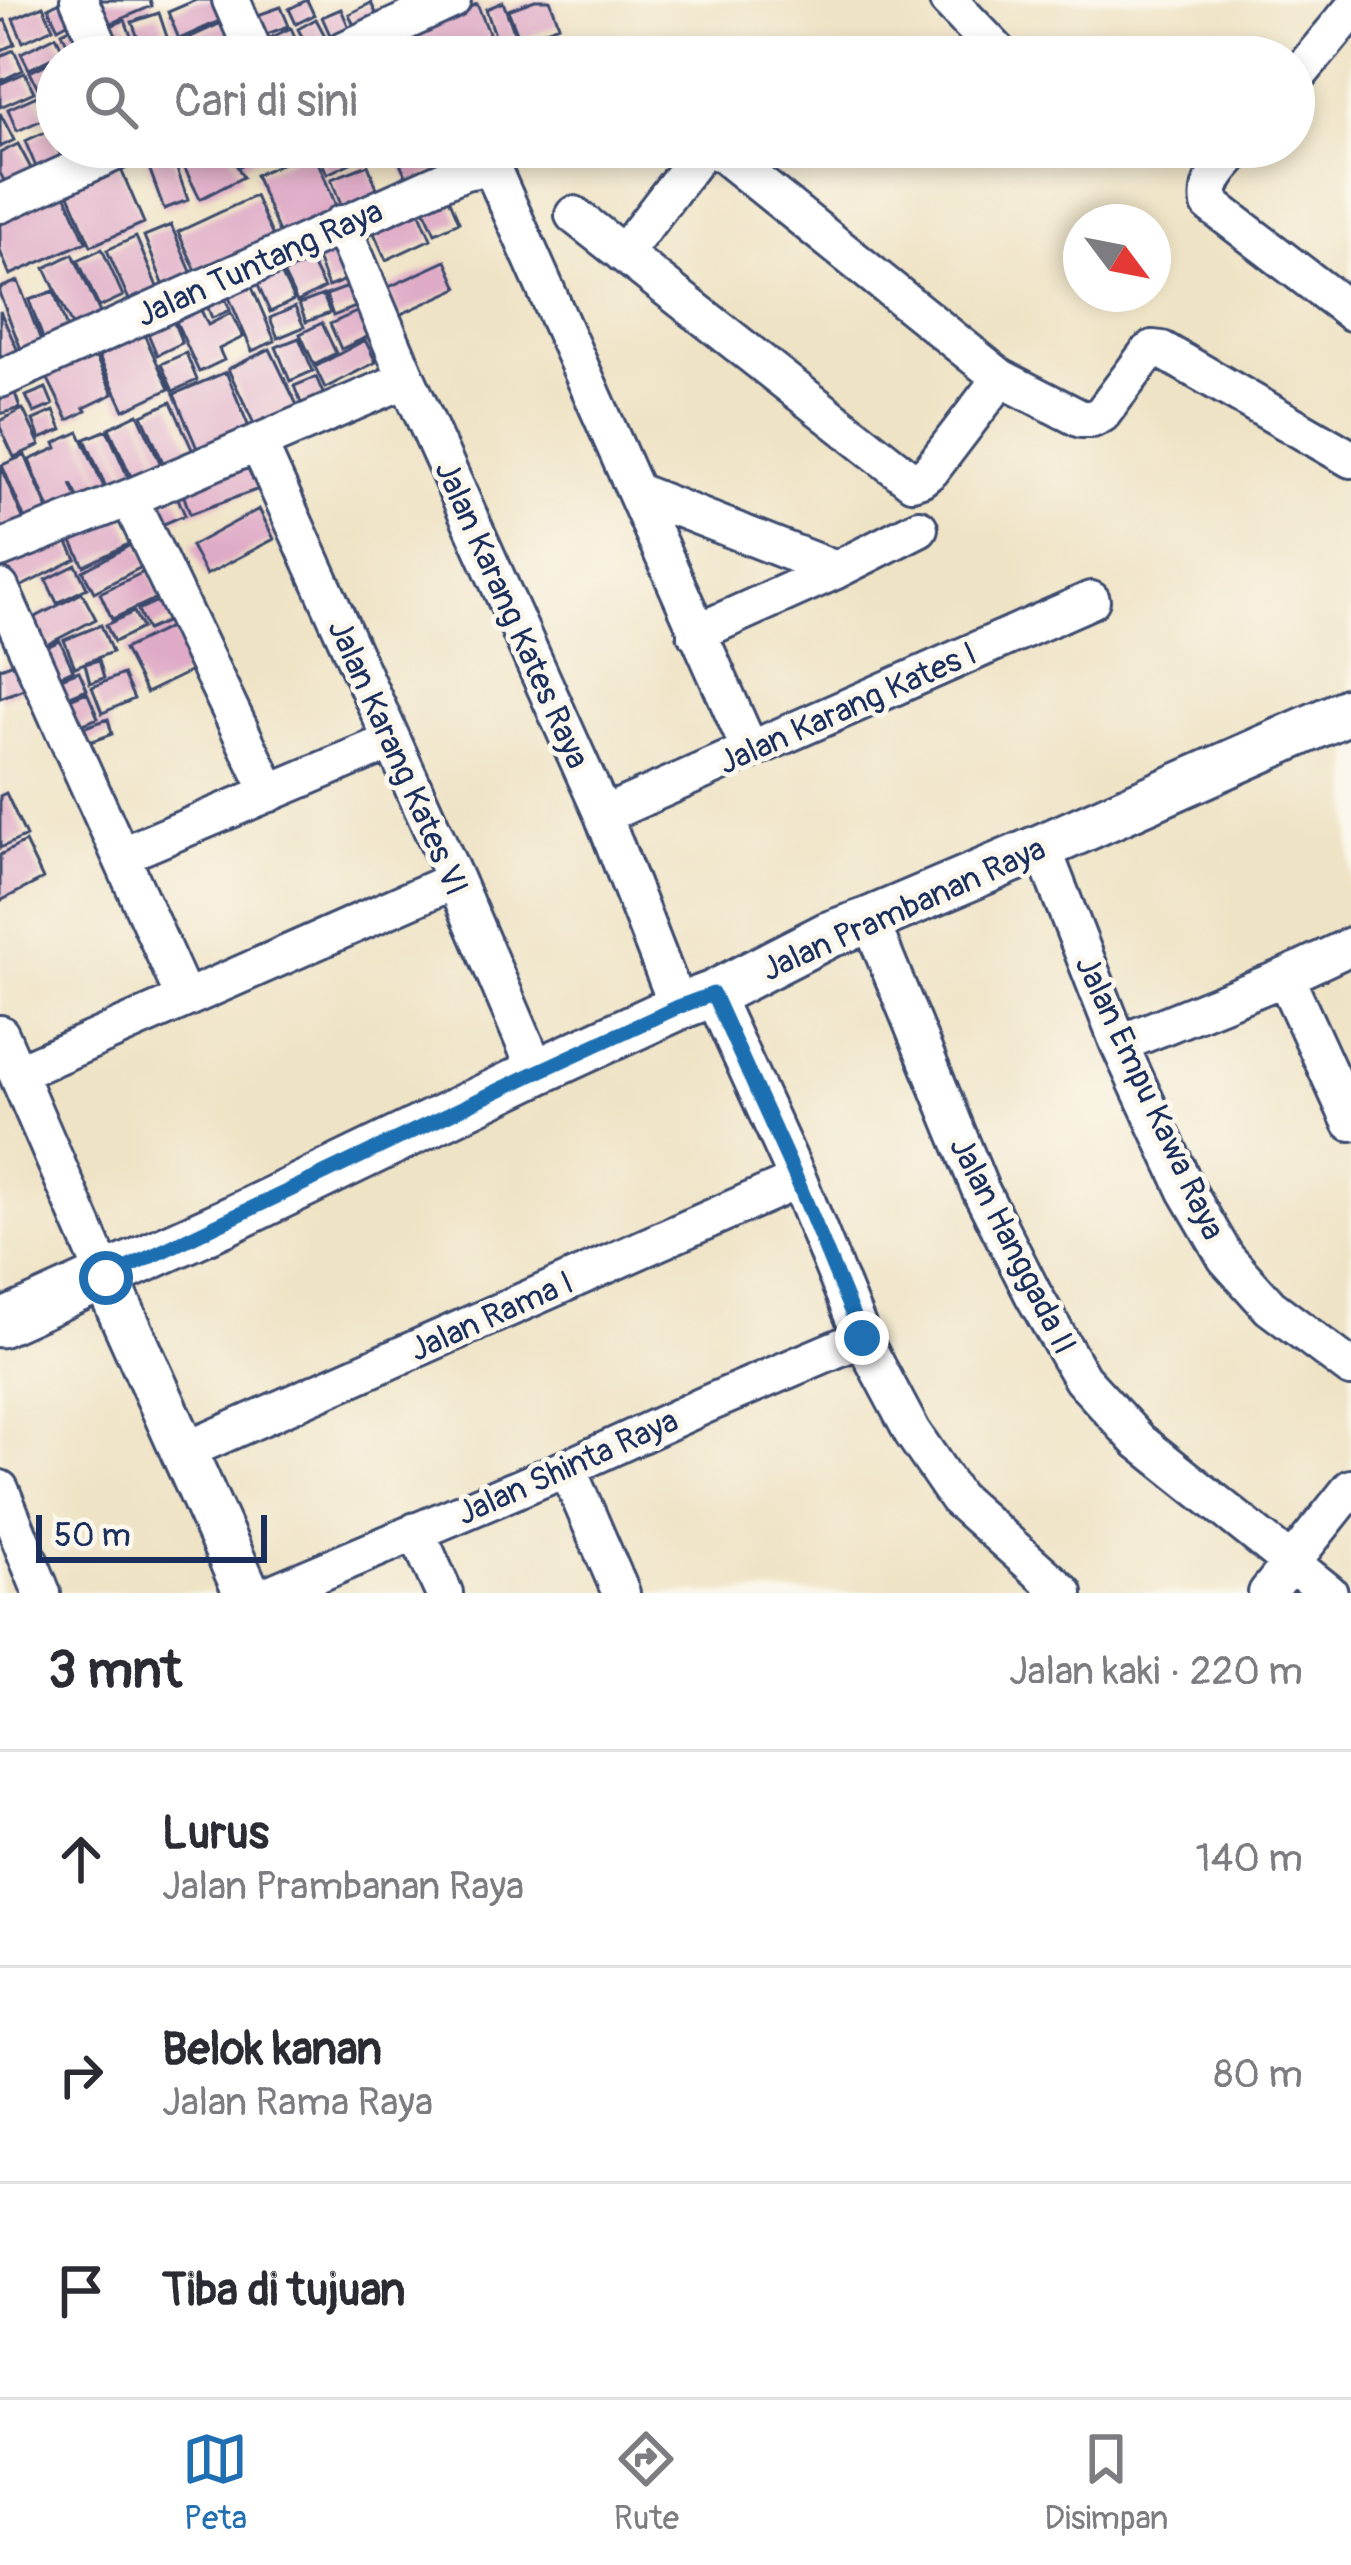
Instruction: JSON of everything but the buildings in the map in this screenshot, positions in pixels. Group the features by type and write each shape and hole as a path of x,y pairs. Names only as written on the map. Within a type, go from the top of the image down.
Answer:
{"street":[{"path":"79,0 95,36"},
{"path":"231,0 247,36"},
{"path":"374,36 452,0"},
{"path":"948,0 983,36"},
{"path":"1315,55 1351,11"},
{"path":"0,204 80,168"},
{"path":"623,254 693,168"},
{"path":"736,168 1001,378 1081,418 1102,414 1148,354 1162,350 1351,459"},
{"path":"1221,168 1208,189 1210,204 1351,312"},
{"name":"Jalan Tuntang Raya","path":"0,379 474,169 495,175 637,492"},
{"path":"574,215 912,481 931,470 1001,378"},
{"name":"Jalan Karang Kates Raya","path":"341,224 603,815 695,1000 797,1180 862,1338 912,1432 957,1498 1049,1588"},
{"path":"0,549 407,379"},
{"name":"Jalan Karang Kates VI","path":"258,443 537,1072"},
{"path":"637,492 836,570"},
{"path":"637,492 750,750"},
{"path":"129,498 270,793"},
{"path":"696,632 919,528"},
{"path":"0,588 185,999"},
{"name":"Jalan Karang Kates I","path":"603,815 1091,600"},
{"name":"Jalan Prambanan Raya","path":"0,1324 828,935 1042,847 1351,710"},
{"path":"122,855 392,741"},
{"name":"Jalan Empu Kawa Raya","path":"1042,847 1120,1044 1187,1191 1226,1258 1270,1307 1351,1368"},
{"path":"17,1073 455,880"},
{"name":"Jalan Hanggada II","path":"870,920 980,1189 1082,1378 1139,1442 1329,1593"},
{"path":"1120,1044 1351,946"},
{"path":"1285,977 1349,1117"},
{"path":"0,1034 247,1593"},
{"name":"Jalan Rama I","path":"185,1451 797,1180"},
{"name":"Jalan Shinta Raya","path":"272,1593 862,1338"},
{"path":"567,1468 621,1593"},
{"path":"1267,1593 1351,1488"},
{"path":"0,1490 9,1534 42,1593"},
{"path":"416,1532 444,1593"}],"route":[{"path":"106,1278 537,1072 713,994 862,1338"}]}
